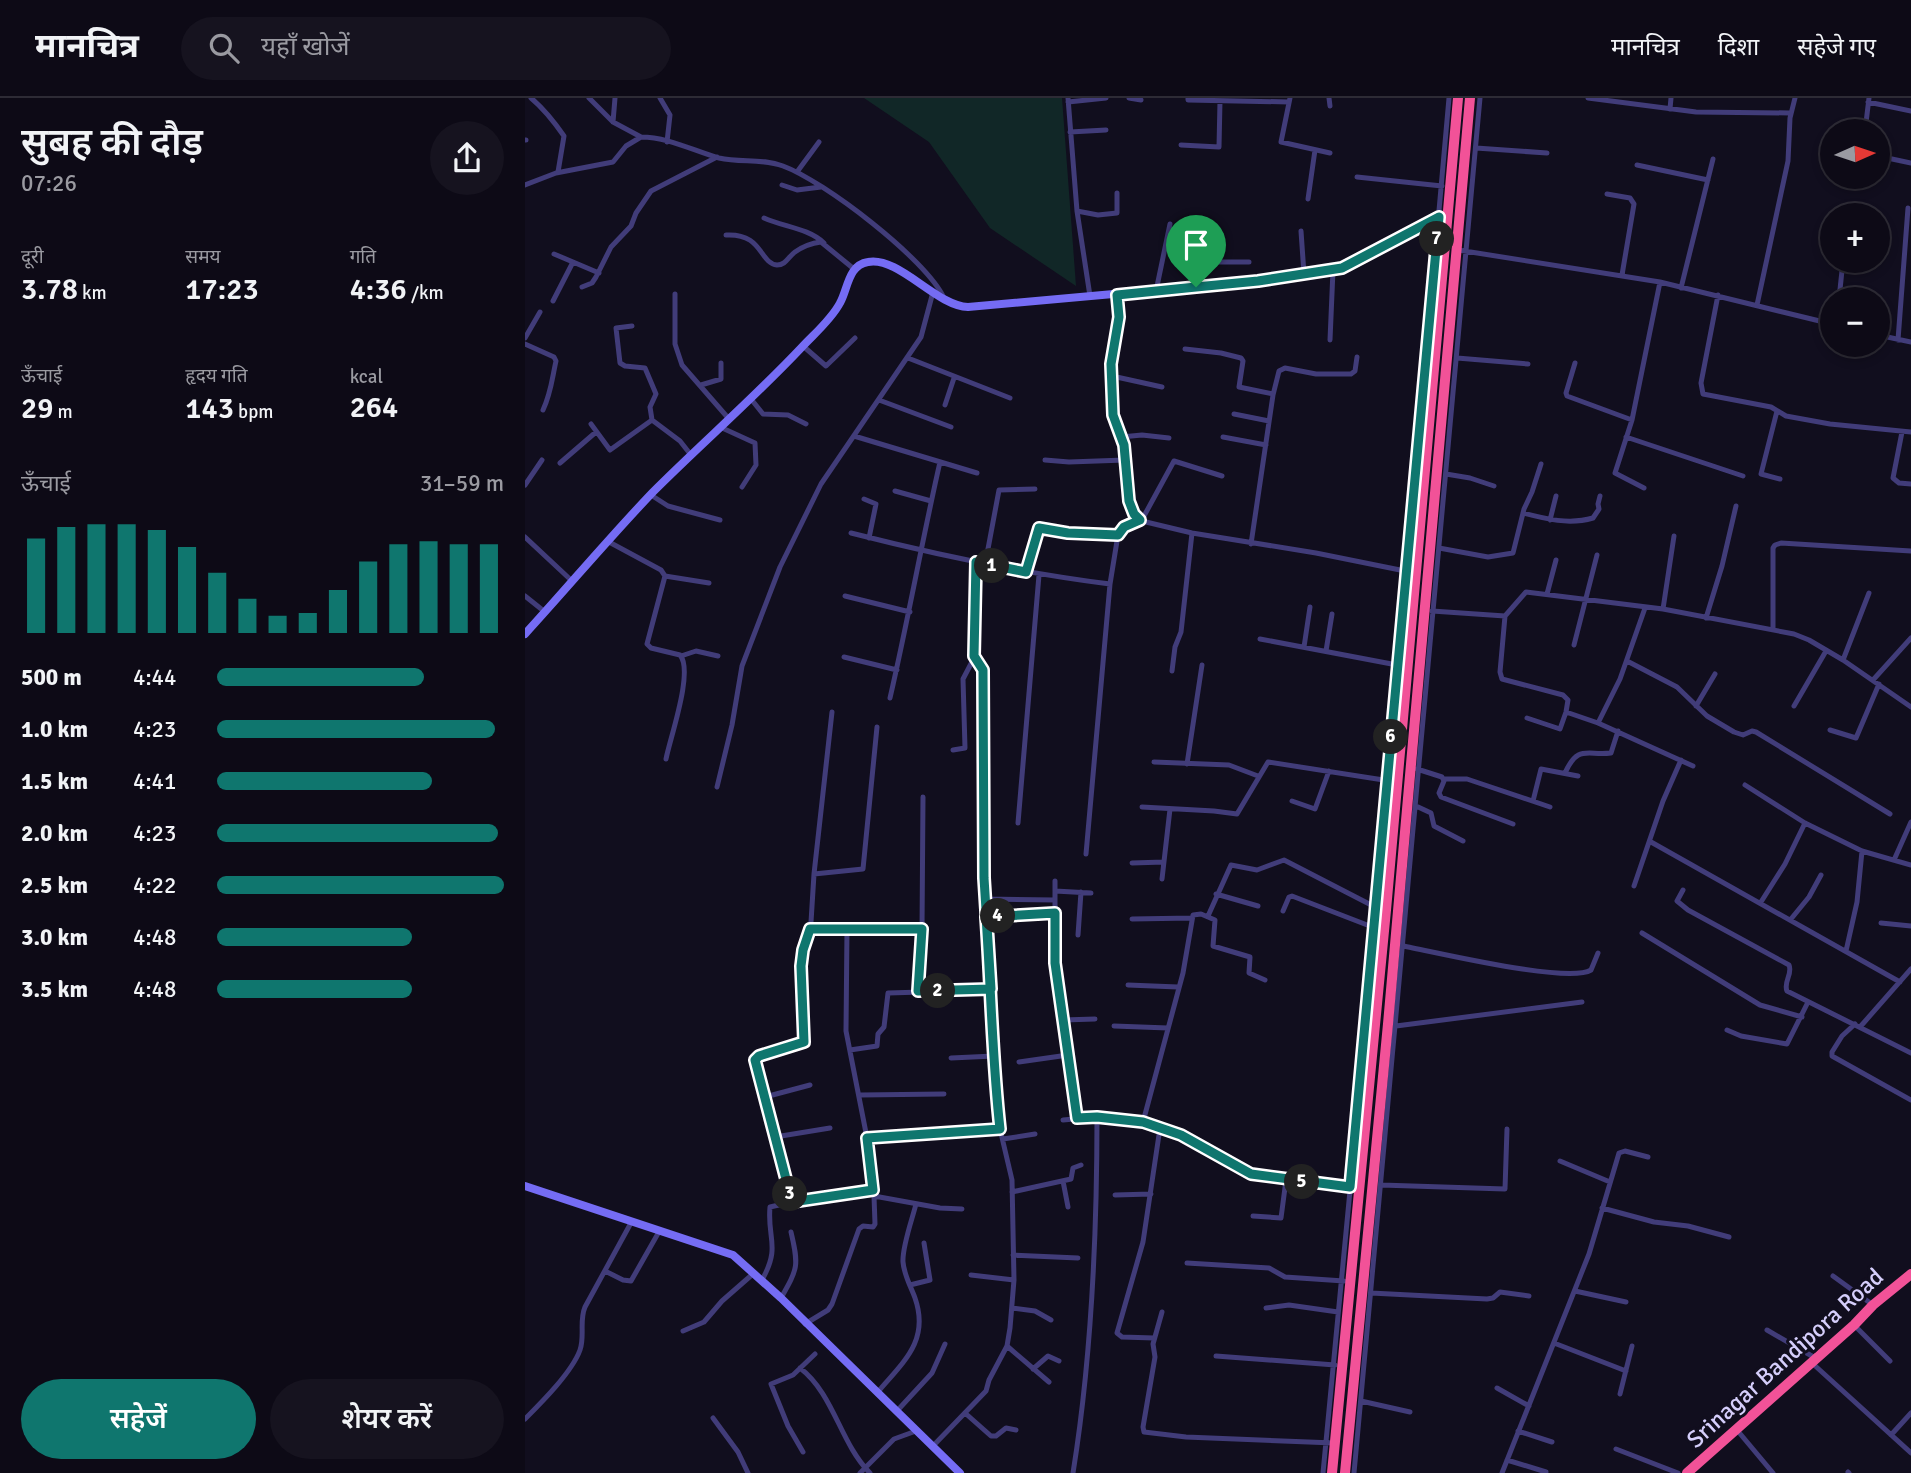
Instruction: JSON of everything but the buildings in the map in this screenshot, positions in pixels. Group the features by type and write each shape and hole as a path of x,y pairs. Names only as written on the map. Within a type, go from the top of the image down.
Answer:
{"highway":[{"path":"1332,1473 1330,1443 1338,1365 1347,1321 1346,1281 1381,951 1392,781 1410,635 1410,572 1458,98"},
{"path":"1345,1473 1399,949 1462,250 1470,98"},
{"path":"1381,951 1399,949"},
{"name":"Srinagar Bandipora Road","path":"1687,1473 1854,1325 1873,1305 1910,1276"}],"street":[{"path":"531,98 545,110 551,122 564,136 558,172"},
{"path":"589,98 613,122 641,137 717,157 759,160 797,172 887,235 931,281 944,299"},
{"path":"613,122 615,98"},
{"path":"660,98 670,115 667,142"},
{"path":"1090,296 1077,211 1068,100 1106,98"},
{"path":"1129,98 1141,100"},
{"path":"1188,98 1220,101 1289,100 1280,141 1285,145 1330,153"},
{"path":"1329,98 1330,106"},
{"path":"1432,344 1449,98"},
{"path":"1480,98 1462,250 1457,358 1439,548 1429,610 1505,616"},
{"path":"1588,98 1696,112 1790,113"},
{"path":"1669,109 1671,98"},
{"path":"1757,305 1789,155 1790,113 1795,98"},
{"path":"1866,119 1868,100 1911,111"},
{"path":"1181,145 1219,147 1220,101"},
{"path":"1070,132 1106,130"},
{"path":"526,184 558,172 613,162 626,146 641,137"},
{"path":"797,172 819,142"},
{"path":"1476,148 1547,153"},
{"path":"1308,199 1315,150"},
{"path":"582,287 591,283 599,273 611,247 631,226 636,213 651,191 717,157"},
{"path":"1681,288 1713,159"},
{"path":"1890,159 1911,163"},
{"path":"1637,165 1709,180"},
{"path":"1357,177 1442,186"},
{"path":"782,185 797,190 821,187"},
{"path":"1077,211 1098,215 1118,213 1117,193"},
{"path":"1607,194 1630,198 1635,204 1622,275"},
{"path":"1898,340 1908,208"},
{"path":"525,634 651,495 803,346 838,306 854,269 868,261 880,262 955,305 968,307 1196,287 1333,270 1350,265 1439,217"},
{"path":"764,218 788,228 808,232 854,269"},
{"path":"1156,291 1170,224"},
{"path":"1301,231 1304,274"},
{"path":"726,235 739,234 748,238 776,265 783,264 797,250 815,243 825,243"},
{"path":"1462,250 1660,282 1820,321"},
{"path":"554,254 599,273"},
{"path":"553,301 573,262"},
{"path":"1196,287 1195,265 1198,262 1249,262"},
{"path":"1330,340 1333,270"},
{"path":"1644,488 1615,473 1632,420 1660,282"},
{"path":"717,787 742,666 780,567 815,493 925,329 933,292"},
{"path":"675,294 674,332 678,356 685,370 729,419"},
{"path":"1117,295 1119,317 1113,346 1113,415 1121,437 1129,501 1134,514 1140,520 1192,533 1410,572 1397,665 1392,781 1268,762 1237,814 1142,807"},
{"path":"1718,295 1701,383 1701,391 1706,395 1771,407 1786,416 1830,424 1911,432"},
{"path":"525,338 540,312"},
{"path":"632,326 617,328 619,360 625,366 645,368 656,396 650,407 652,420 680,441 691,455"},
{"path":"803,346 827,366 855,338"},
{"path":"1890,338 1911,342"},
{"path":"525,344 555,359 552,390 543,410"},
{"path":"1185,349 1241,358 1243,361 1239,387 1273,394"},
{"path":"1251,544 1277,375 1282,368 1316,374 1351,374 1355,371 1357,357"},
{"path":"908,358 1010,398"},
{"path":"1457,358 1528,364"},
{"path":"701,385 721,379 721,363"},
{"path":"1575,363 1567,397 1632,420"},
{"path":"1112,376 1162,387"},
{"path":"944,405 954,377"},
{"path":"751,398 763,414 788,415 806,424"},
{"path":"879,400 951,427"},
{"path":"1777,411 1761,474 1780,479"},
{"path":"1234,414 1269,421"},
{"path":"591,424 607,449 611,450 652,420"},
{"path":"720,427 755,443 756,465 743,487"},
{"path":"559,463 596,432"},
{"path":"1902,432 1893,478 1899,483 1911,484"},
{"path":"1121,437 1142,435 1169,438"},
{"path":"854,436 977,473"},
{"path":"1223,437 1266,445"},
{"path":"1626,437 1743,476"},
{"path":"525,485 542,460"},
{"path":"1045,460 1125,460"},
{"path":"1086,854 1110,584 1118,535 1124,527 1140,520 1174,461 1223,477"},
{"path":"890,698 940,462"},
{"path":"1439,548 1488,556 1508,555 1515,549 1523,513 1541,464"},
{"path":"1446,474 1494,486"},
{"path":"985,565 999,490 1035,489"},
{"path":"895,491 931,501"},
{"path":"651,495 668,506 720,520"},
{"path":"1549,520 1556,496"},
{"path":"1523,513 1549,520 1580,522 1593,518 1599,509 1600,496"},
{"path":"864,499 876,503 869,538"},
{"path":"1706,618 1736,506"},
{"path":"1026,572 1039,528 1068,533 1118,535"},
{"path":"851,533 985,565 1110,584"},
{"path":"1172,671 1175,647 1181,632 1192,533"},
{"path":"1663,609 1674,536"},
{"path":"525,537 572,581"},
{"path":"608,542 661,570 665,576 647,644 651,648 681,656 697,651 718,656"},
{"path":"1773,629 1775,545 1781,543 1911,551"},
{"path":"1574,645 1597,555"},
{"path":"1547,594 1556,560"},
{"path":"953,750 965,748 963,679 974,658 976,562"},
{"path":"1018,823 1039,575"},
{"path":"665,576 709,583"},
{"path":"1527,718 1559,729 1568,700 1563,695 1503,679 1500,667 1505,616 1524,592 1663,609 1773,629 1802,637 1843,660 1911,707"},
{"path":"1843,660 1869,593"},
{"path":"525,596 545,612"},
{"path":"845,596 910,612"},
{"path":"1304,647 1310,607"},
{"path":"1598,723 1627,661 1645,608"},
{"path":"1326,651 1332,614"},
{"path":"1873,680 1911,638"},
{"path":"1260,639 1397,665"},
{"path":"1794,706 1826,651"},
{"path":"666,759 682,698 684,664 681,656"},
{"path":"844,657 897,670"},
{"path":"932,1447 986,1391 1007,1346 1014,1280 1012,1192 1010,1168 1000,1129 985,899 983,670 974,658"},
{"path":"1627,661 1671,683 1707,716 1739,734 1756,732 1890,814"},
{"path":"1187,764 1202,665"},
{"path":"1696,706 1715,674"},
{"path":"1830,730 1856,738 1879,684"},
{"path":"792,1202 756,1058 804,1042 801,966 810,929 832,712"},
{"path":"1566,712 1598,723 1693,766"},
{"path":"814,874 863,869 877,727"},
{"path":"1565,773 1571,761 1579,754 1611,753 1618,732"},
{"path":"1635,886 1663,801 1681,760"},
{"path":"1154,762 1233,766 1258,776"},
{"path":"1354,1473 1396,1027 1399,949 1416,806 1415,769 1437,774 1444,779 1467,779 1550,807"},
{"path":"1533,801 1541,769 1577,776"},
{"path":"1292,801 1315,809 1329,771"},
{"path":"1444,779 1440,797 1513,824"},
{"path":"1745,785 1805,822 1862,851 1911,865"},
{"path":"918,991 922,929 923,797"},
{"path":"1416,806 1431,813 1434,825 1463,842"},
{"path":"1162,879 1171,809"},
{"path":"1063,1120 1097,1117 1143,1122 1195,1142 1251,1174 1355,1187 1375,928 1389,816"},
{"path":"1761,902 1785,864 1805,822"},
{"path":"1894,860 1911,822"},
{"path":"1651,842 1900,982"},
{"path":"1846,951 1857,902 1862,851"},
{"path":"1209,916 1216,894 1231,865 1257,870 1284,860 1377,908"},
{"path":"1132,863 1164,862"},
{"path":"1791,919 1809,897 1821,875"},
{"path":"1055,881 1055,963 1077,1118"},
{"path":"1683,890 1677,901 1688,910 1789,965 1791,970 1785,989 1911,1053"},
{"path":"1055,891 1091,892"},
{"path":"1078,934 1081,892"},
{"path":"1216,894 1258,906"},
{"path":"1283,911 1289,897 1294,896 1375,928"},
{"path":"985,899 1055,900"},
{"path":"986,917 1055,913"},
{"path":"1132,919 1192,918 1197,914 1209,916 1216,921 1213,946 1250,957 1248,972 1265,980"},
{"path":"1143,1122 1185,966 1192,918"},
{"path":"1881,923 1911,926"},
{"path":"810,929 922,929"},
{"path":"805,1324 828,1310 859,1229 874,1226 874,1193 867,1138 846,1024 847,929"},
{"path":"1642,933 1760,1005 1802,1017"},
{"path":"1399,949 1536,971 1559,972 1589,972 1598,953"},
{"path":"1911,970 1858,1026 1842,1035 1832,1052 1832,1056 1911,1100"},
{"path":"1128,985 1178,987"},
{"path":"850,1050 877,1046 878,1034 884,1027 887,994 991,989"},
{"path":"1396,1027 1582,1002"},
{"path":"1727,1030 1741,1036 1784,1045 1789,1041 1808,1002"},
{"path":"1063,1020 1095,1019"},
{"path":"1114,1026 1168,1028"},
{"path":"1019,1062 1068,1055"},
{"path":"951,1058 994,1056"},
{"path":"765,1097 810,1085"},
{"path":"860,1095 944,1094"},
{"path":"1073,1473 1085,1387 1090,1318 1097,1204 1097,1117"},
{"path":"775,1136 830,1128"},
{"path":"1154,1338 1122,1337 1117,1333 1140,1255 1160,1128"},
{"path":"867,1138 1000,1129"},
{"path":"1381,1185 1505,1189 1507,1129"},
{"path":"1003,1139 1035,1134"},
{"path":"1502,1473 1576,1291 1621,1151 1648,1157"},
{"path":"1560,1161 1610,1182"},
{"path":"1012,1192 1071,1179 1073,1168 1080,1165"},
{"path":"1253,1216 1280,1218 1286,1180"},
{"path":"1063,1181 1068,1207"},
{"path":"525,1186 724,1251 762,1280 960,1473"},
{"path":"762,1280 770,1265 773,1250 769,1209 792,1202 874,1193 916,1204 962,1209"},
{"path":"1115,1195 1151,1194"},
{"path":"877,1393 917,1342 919,1314 903,1266 916,1204"},
{"path":"1602,1208 1729,1237"},
{"path":"525,1419 569,1368 579,1352 582,1315 632,1221"},
{"path":"605,1271 623,1280 631,1280 660,1230"},
{"path":"781,1298 795,1274 797,1265 791,1232"},
{"path":"910,1285 928,1282 931,1278 924,1243"},
{"path":"1013,1255 1078,1258"},
{"path":"1187,1263 1269,1268 1285,1277 1346,1281 1338,1312 1338,1365 1216,1356"},
{"path":"683,1331 704,1322 722,1301 754,1273"},
{"path":"971,1275 1014,1280"},
{"path":"1833,1276 1873,1305"},
{"path":"1576,1291 1626,1302"},
{"path":"1371,1293 1487,1299 1500,1292 1529,1296"},
{"path":"1266,1308 1289,1305 1338,1312"},
{"path":"1012,1308 1035,1311 1051,1320"},
{"path":"1162,1312 1154,1338 1155,1357 1144,1432 1186,1437 1330,1443 1323,1473"},
{"path":"1854,1325 1891,1361"},
{"path":"1767,1329 1814,1361 1911,1453"},
{"path":"1554,1343 1626,1371"},
{"path":"896,1412 932,1373 945,1344"},
{"path":"1007,1346 1049,1382"},
{"path":"1620,1394 1632,1346"},
{"path":"803,1452 771,1387 773,1382 788,1378 815,1354"},
{"path":"1033,1369 1048,1356 1059,1361"},
{"path":"800,1368 816,1382 870,1473"},
{"path":"1497,1388 1529,1406"},
{"path":"1361,1401 1410,1412"},
{"path":"965,1413 991,1436 996,1436 1006,1428 1016,1430"},
{"path":"1891,1435 1911,1413"},
{"path":"713,1418 738,1452 748,1473"},
{"path":"1737,1430 1773,1473"},
{"path":"860,1473 894,1439 916,1431"},
{"path":"1518,1431 1552,1442"},
{"path":"1616,1449 1678,1473"},
{"path":"1507,1460 1546,1472"}],"green space":[{"path":"864,98 1062,98 1076,286 990,228 929,142"}],"route":[{"path":"1196,287 1117,295 1119,317 1111,364 1113,415 1124,445 1129,501 1134,514 1140,520 1124,527 1118,535 1068,533 1039,528 1026,572 976,562 974,658 983,670 984,878 985,899 991,989 918,991 922,929 810,929 801,966 804,1042 759,1056 755,1060 792,1202 873,1190 867,1138 1000,1129 996,1089 991,989 986,917 1055,913 1055,963 1077,1118 1097,1117 1143,1122 1181,1135 1251,1174 1350,1187 1439,217 1342,268 1196,287"}]}
